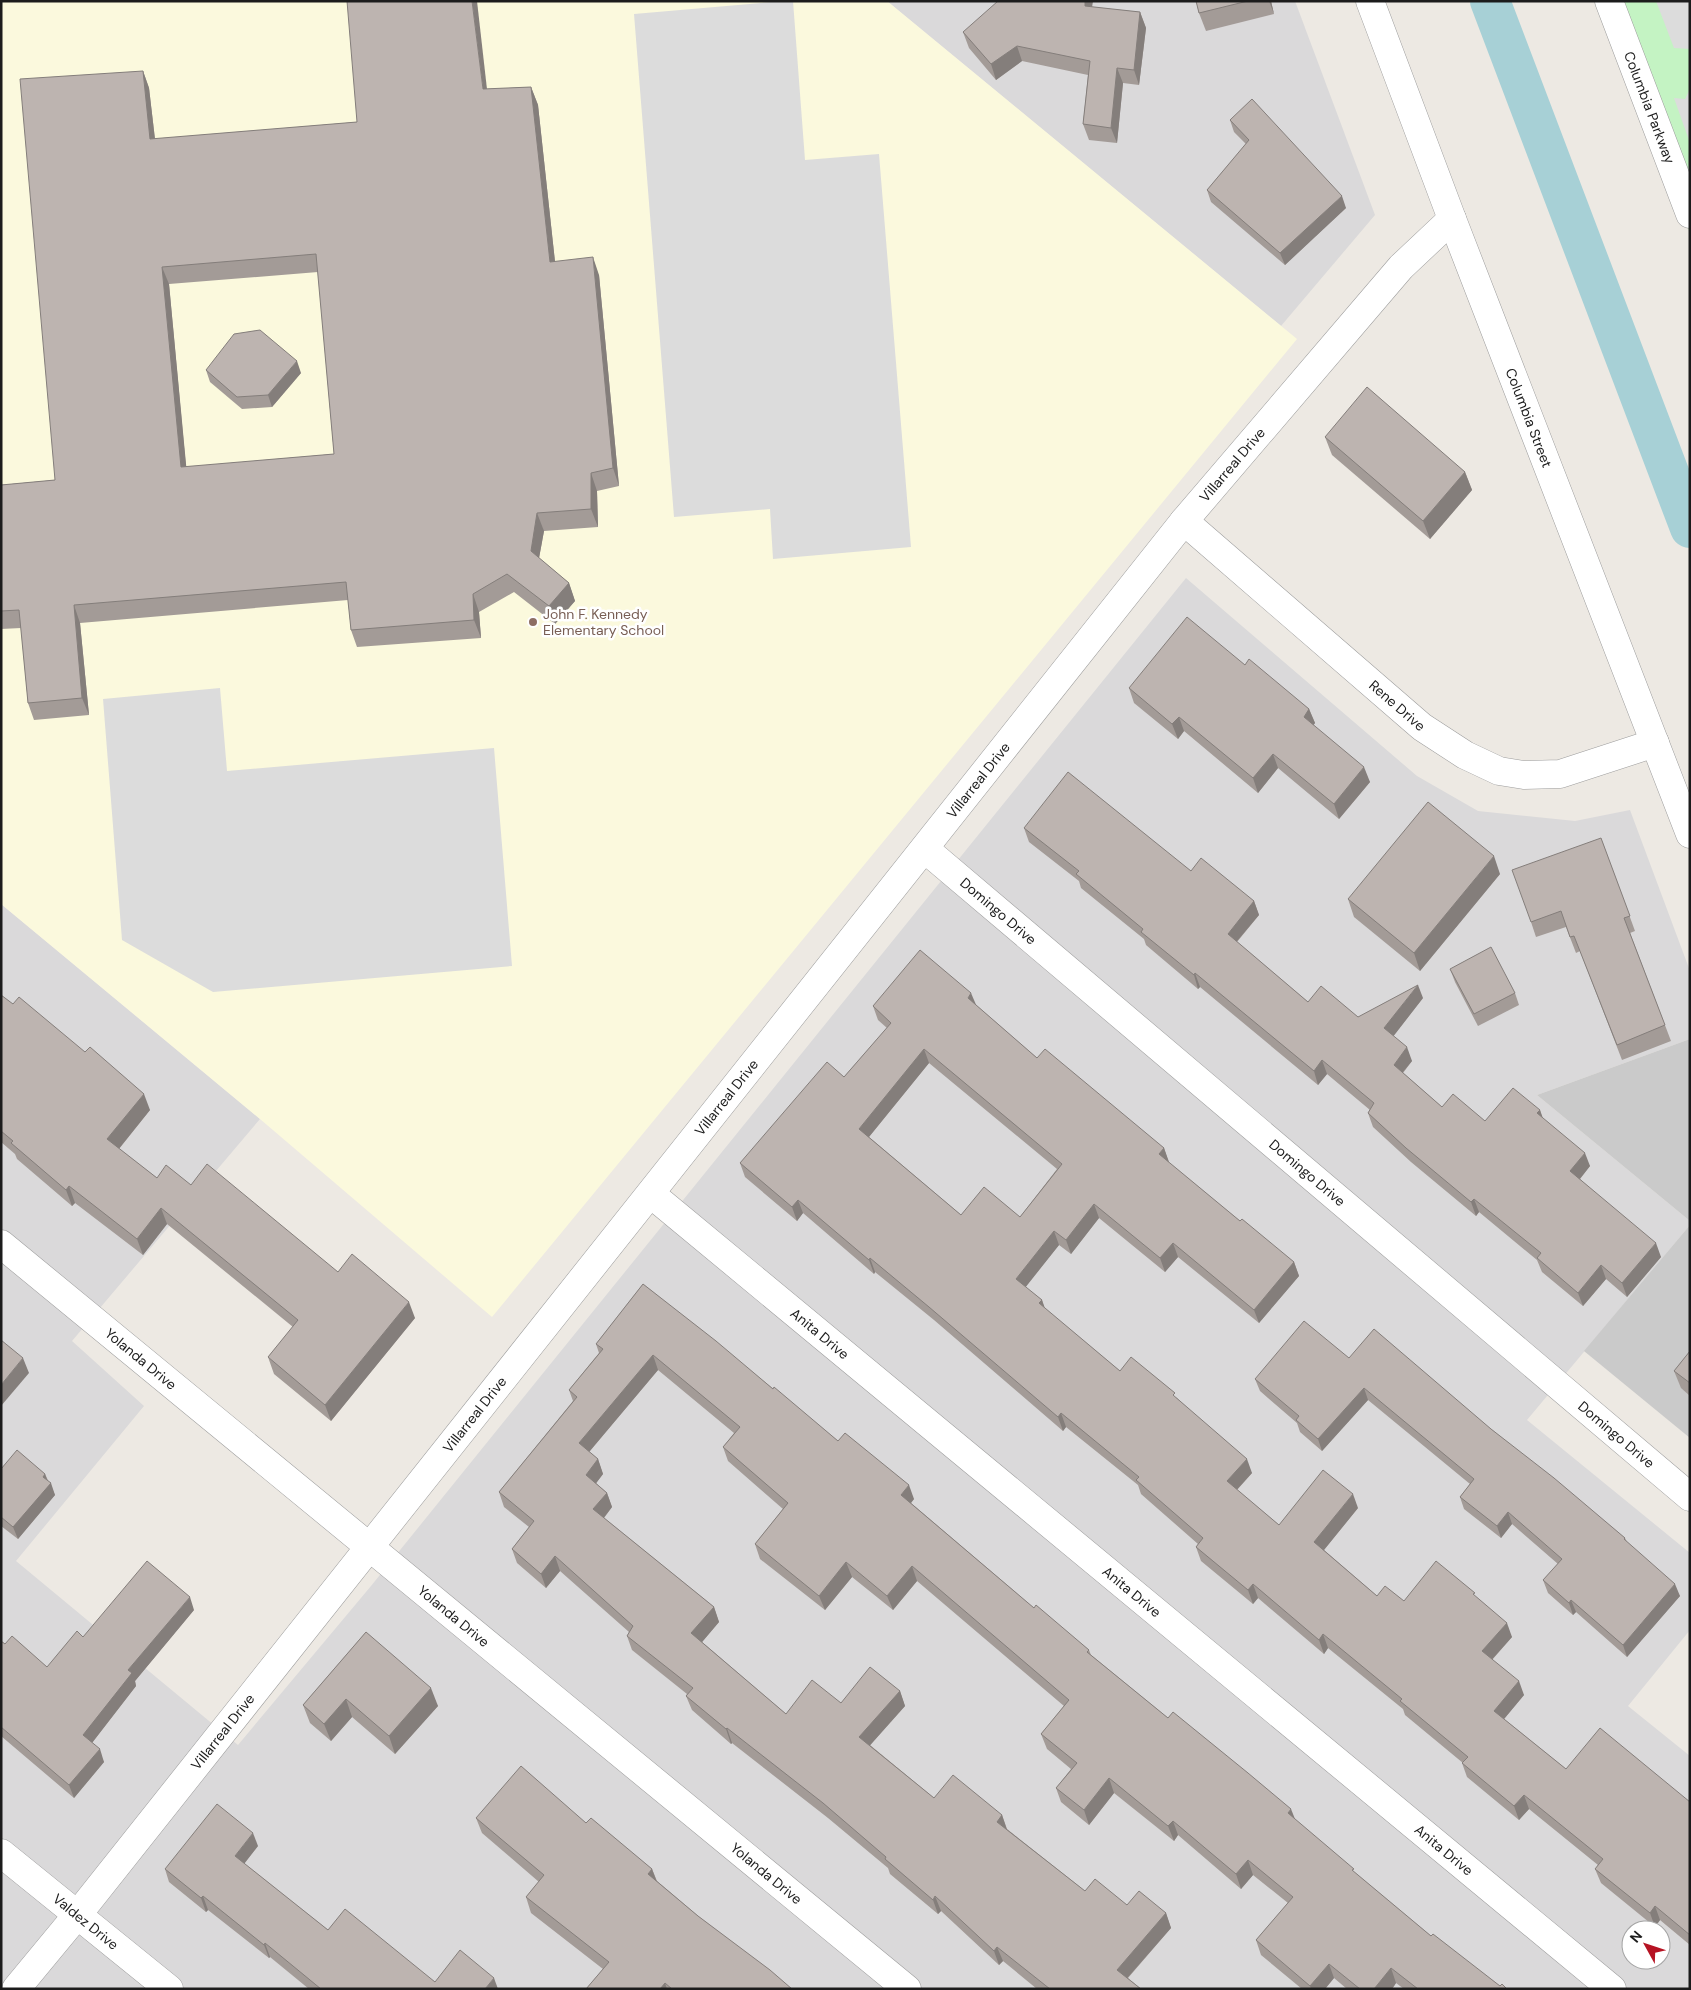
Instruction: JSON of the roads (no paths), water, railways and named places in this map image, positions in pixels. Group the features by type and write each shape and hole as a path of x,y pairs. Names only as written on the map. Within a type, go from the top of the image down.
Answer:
{"street":[{"name":"Columbia Street","path":"1370,1 1452,219 1690,834"},
{"name":"Columbia Parkway","path":"1609,1 1690,214"},
{"name":"Villarreal Drive","path":"16,1989 78,1914 651,1194 1184,521 1401,267 1452,219"},
{"name":"Rene Drive","path":"1184,521 1422,727 1464,755 1499,771 1524,775 1560,774 1655,743"},
{"name":"Domingo Drive","path":"925,849 1690,1497"},
{"name":"Anita Drive","path":"651,1194 1612,1989"},
{"name":"Yolanda Drive","path":"1,1244 907,1989"},
{"name":"Valdez Drive","path":"1,1853 170,1989"}],"waterway":[{"path":"1490,1 1690,528"}],"place":[{"name":"John F. Kennedy Elementary School","path":"533,622"}]}
